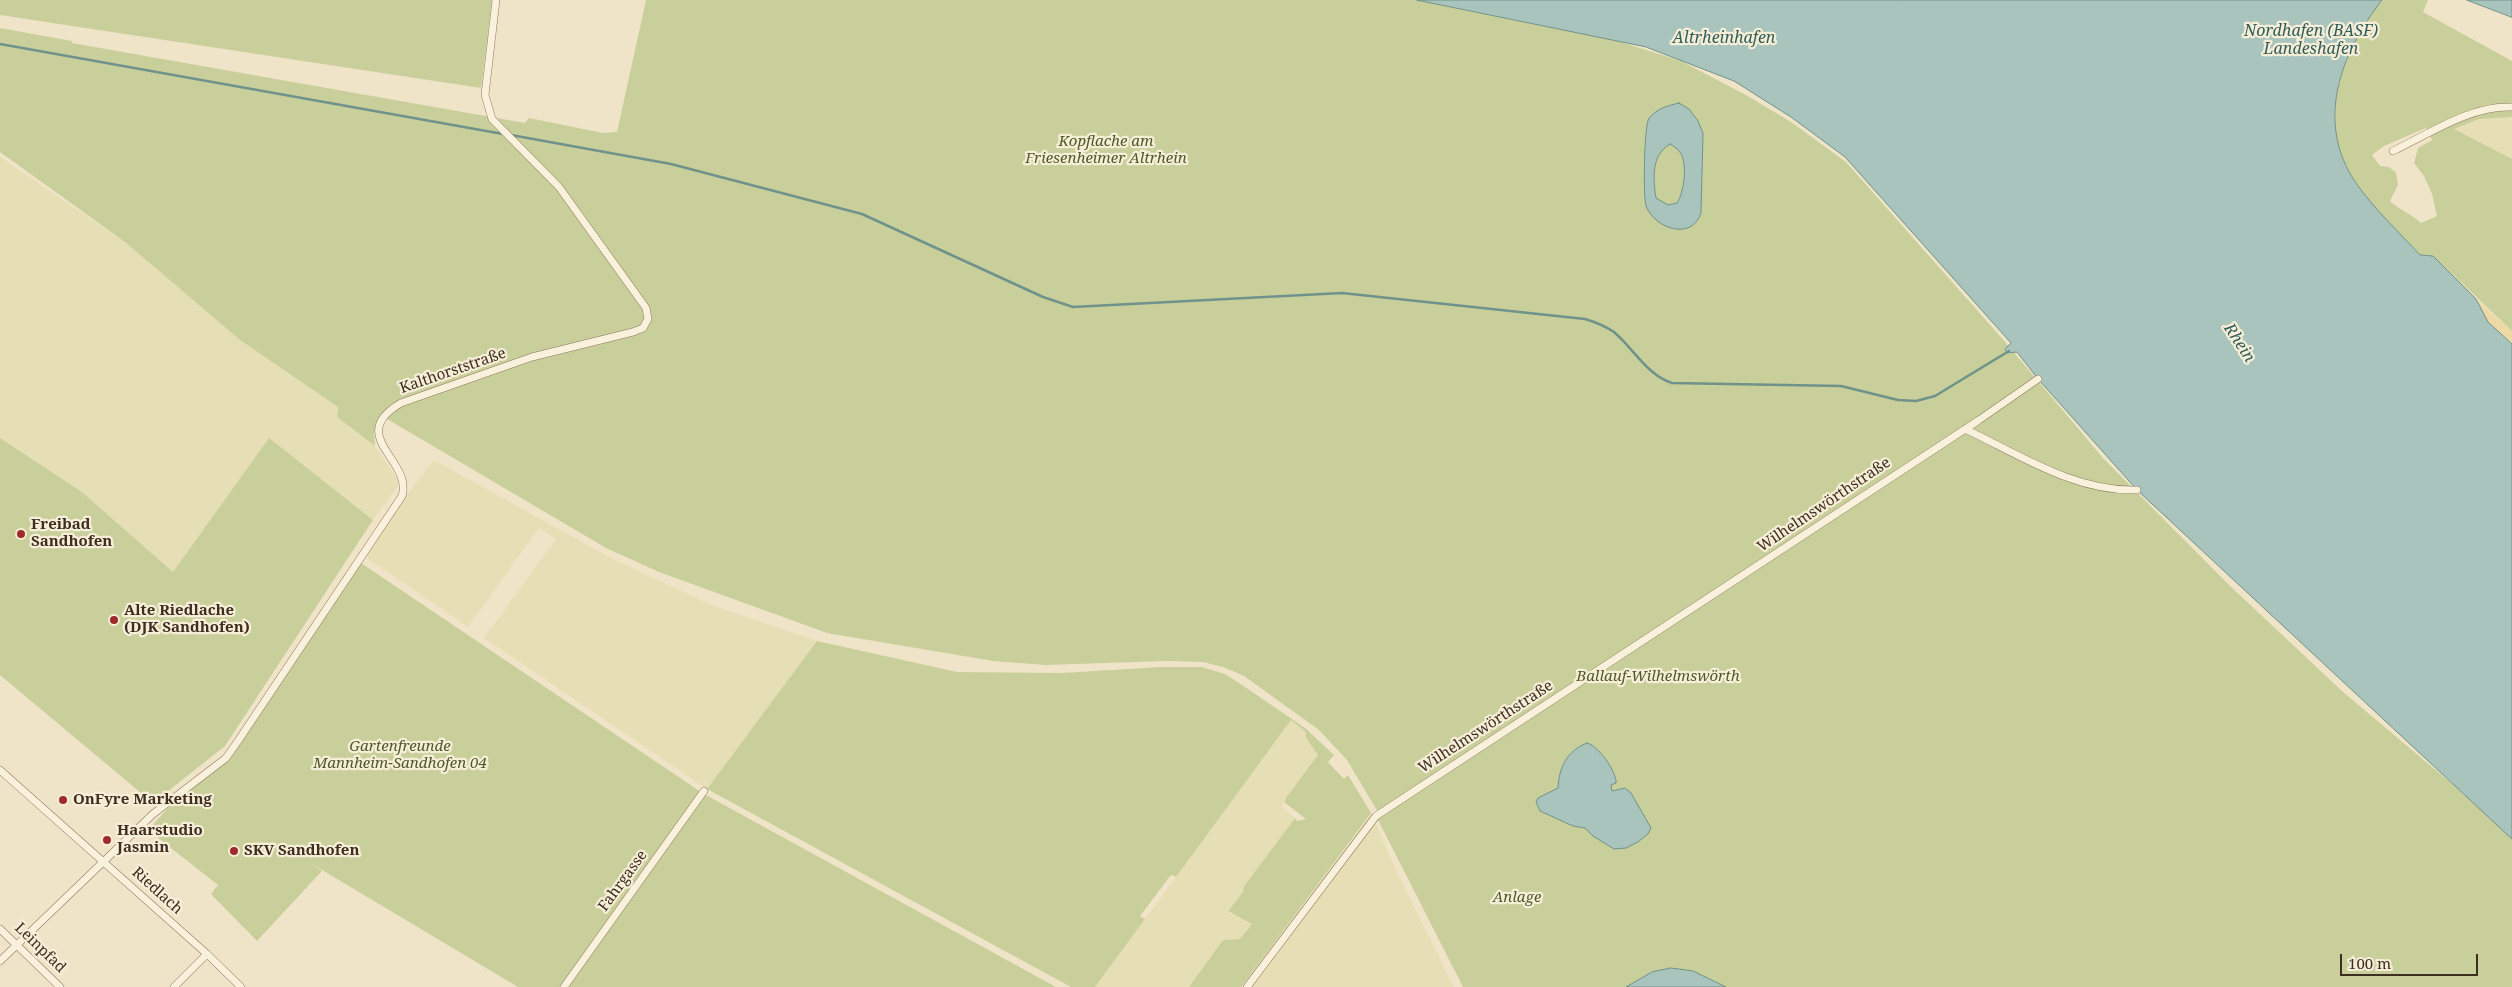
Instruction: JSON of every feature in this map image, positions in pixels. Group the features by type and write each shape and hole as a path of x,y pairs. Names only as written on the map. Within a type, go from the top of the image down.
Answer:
{"street":[{"name":"Kalthorststraße","path":"0,961 172,798 226,758 402,496 404,480 380,443 378,436 382,420 389,410 400,403 532,357 643,328 648,320 646,308 559,187 492,119 485,95 496,0"},
{"path":"2393,151 2463,118 2484,111 2512,107"},
{"name":"Wilhelmswörthstraße","path":"1247,987 1376,816 1965,429 2038,379"},
{"path":"1965,429 2045,469 2075,480 2105,490 2137,490"},
{"name":"Riedlach","path":"0,770 207,954 241,987"},
{"name":"Fahrgasse","path":"564,987 704,791"},
{"name":"Leinpfad","path":"0,929 60,987"},
{"path":"174,987 207,954"}],"shaded area":[{"path":"2512,117 2512,159 2453,129 2479,119"},
{"path":"0,157 125,242 240,340 338,407 337,417 375,446 400,483 373,520 269,439 173,572 82,492 0,438"},
{"path":"434,460 609,557 711,605 817,641 707,789 484,638 556,539 539,528 468,627 368,559 367,555 406,496"},
{"path":"1291,720 1306,732 1306,738 1318,755 1281,807 1295,818 1244,886 1243,892 1228,911 1252,924 1240,939 1223,940 1189,987 1095,987"},
{"path":"1371,813 1396,870 1454,987 1241,987"}],"green space":[{"path":"0,0 492,0 481,88 0,15"},
{"name":"Ballauf-Wilhelmswörth","path":"646,0 1417,0 1621,42 1681,61 1746,95 1791,122 1846,162 2006,343 2103,458 2228,584 2342,691 2451,783 2512,838 2512,987 1463,987 1376,816 1379,814 1347,760 1319,730 1244,676 1223,667 1203,662 1166,661 1045,665 993,661 827,633 659,572 606,548 382,416 374,432 375,446 337,417 338,407 240,340 125,242 0,152 0,28 72,41 72,43 525,123 529,118 603,133 617,132"},
{"path":"2382,0 2428,0 2423,12 2512,61 2512,117 2479,119 2454,129 2512,159 2512,331 2433,256 2420,255 2363,193 2343,161 2337,137 2335,113 2338,89 2345,65 2355,42","holes":["2426,128 2432,140 2418,148 2414,163 2424,176 2432,194 2437,216 2421,223 2390,201 2398,185 2396,173 2389,167 2380,166 2372,155 2384,146"]},
{"name":"Alte Riedlache (DJK Sandhofen)","path":"0,438 82,492 173,572 269,438 373,520 225,746 153,803 0,675"},
{"name":"Gartenfreunde Mannheim-Sandhofen 04","path":"361,563 704,794 1056,987 518,987 312,864 322,871 257,941 211,894 218,885 148,830 169,807 198,784 196,782 227,762"},
{"path":"817,641 957,672 1062,673 1160,667 1202,667 1225,674 1305,728 1334,755 1328,762 1344,779 1348,775 1371,813 1241,987 1189,987 1223,940 1240,939 1252,924 1228,911 1243,892 1244,886 1295,818 1297,821 1306,819 1285,803 1286,798 1318,755 1306,738 1306,732 1291,720 1176,877 1171,875 1140,916 1145,919 1095,987 1071,987 707,789"}],"sand":[{"path":"2476,299 2512,331 2512,344 2488,322"}],"water":[{"path":"1417,0 2382,0 2355,42 2338,88 2335,112 2337,136 2343,160 2363,193 2379,211 2420,255 2433,256 2476,299 2488,322 2512,344 2512,839 2137,490 2038,379 2017,352 2007,353 2005,349 2011,343 1845,157 1791,117 1734,81 1646,47"},
{"path":"2467,0 2512,0 2512,17"},
{"path":"1679,103 1689,109 1698,121 1703,133 1701,213 1696,222 1690,227 1673,229 1657,221 1646,206 1645,147 1649,118 1667,106","holes":["1670,144 1679,151 1682,157 1684,178 1682,192 1677,203 1668,205 1656,198 1654,175 1659,154"]},
{"path":"1587,743 1601,754 1610,766 1616,783 1611,785 1612,791 1625,788 1631,793 1651,828 1648,834 1638,842 1626,848 1614,849 1593,836 1585,828 1573,826 1540,811 1536,802 1538,798 1558,788 1560,773 1565,761 1574,750"},
{"path":"1671,968 1693,971 1726,987 1626,987 1652,972"}],"waterway":[{"path":"0,44 503,134"},
{"path":"511,135 671,164 862,214 1043,297 1073,307 1342,293 1585,319 1600,324 1614,332 1648,368 1672,383 1841,386 1898,400 1916,401 1935,396 2009,351"}],"place":[{"name":"Freibad Sandhofen","path":"21,534"},
{"name":"Alte Riedlache (DJK Sandhofen)","path":"114,620"},
{"name":"OnFyre Marketing","path":"63,800"},
{"name":"Haarstudio Jasmin","path":"107,840"},
{"name":"SKV Sandhofen","path":"234,851"}],"water label":[{"name":"Altrheinhafen","path":"1724,38"},
{"name":"Nordhafen (BASF) Landeshafen","path":"2311,40"},
{"name":"Rhein","path":"2239,343"}],"park label":[{"name":"Kopflache am Friesenheimer Altrhein","path":"1106,150"},
{"name":"Anlage","path":"1517,898"}]}
